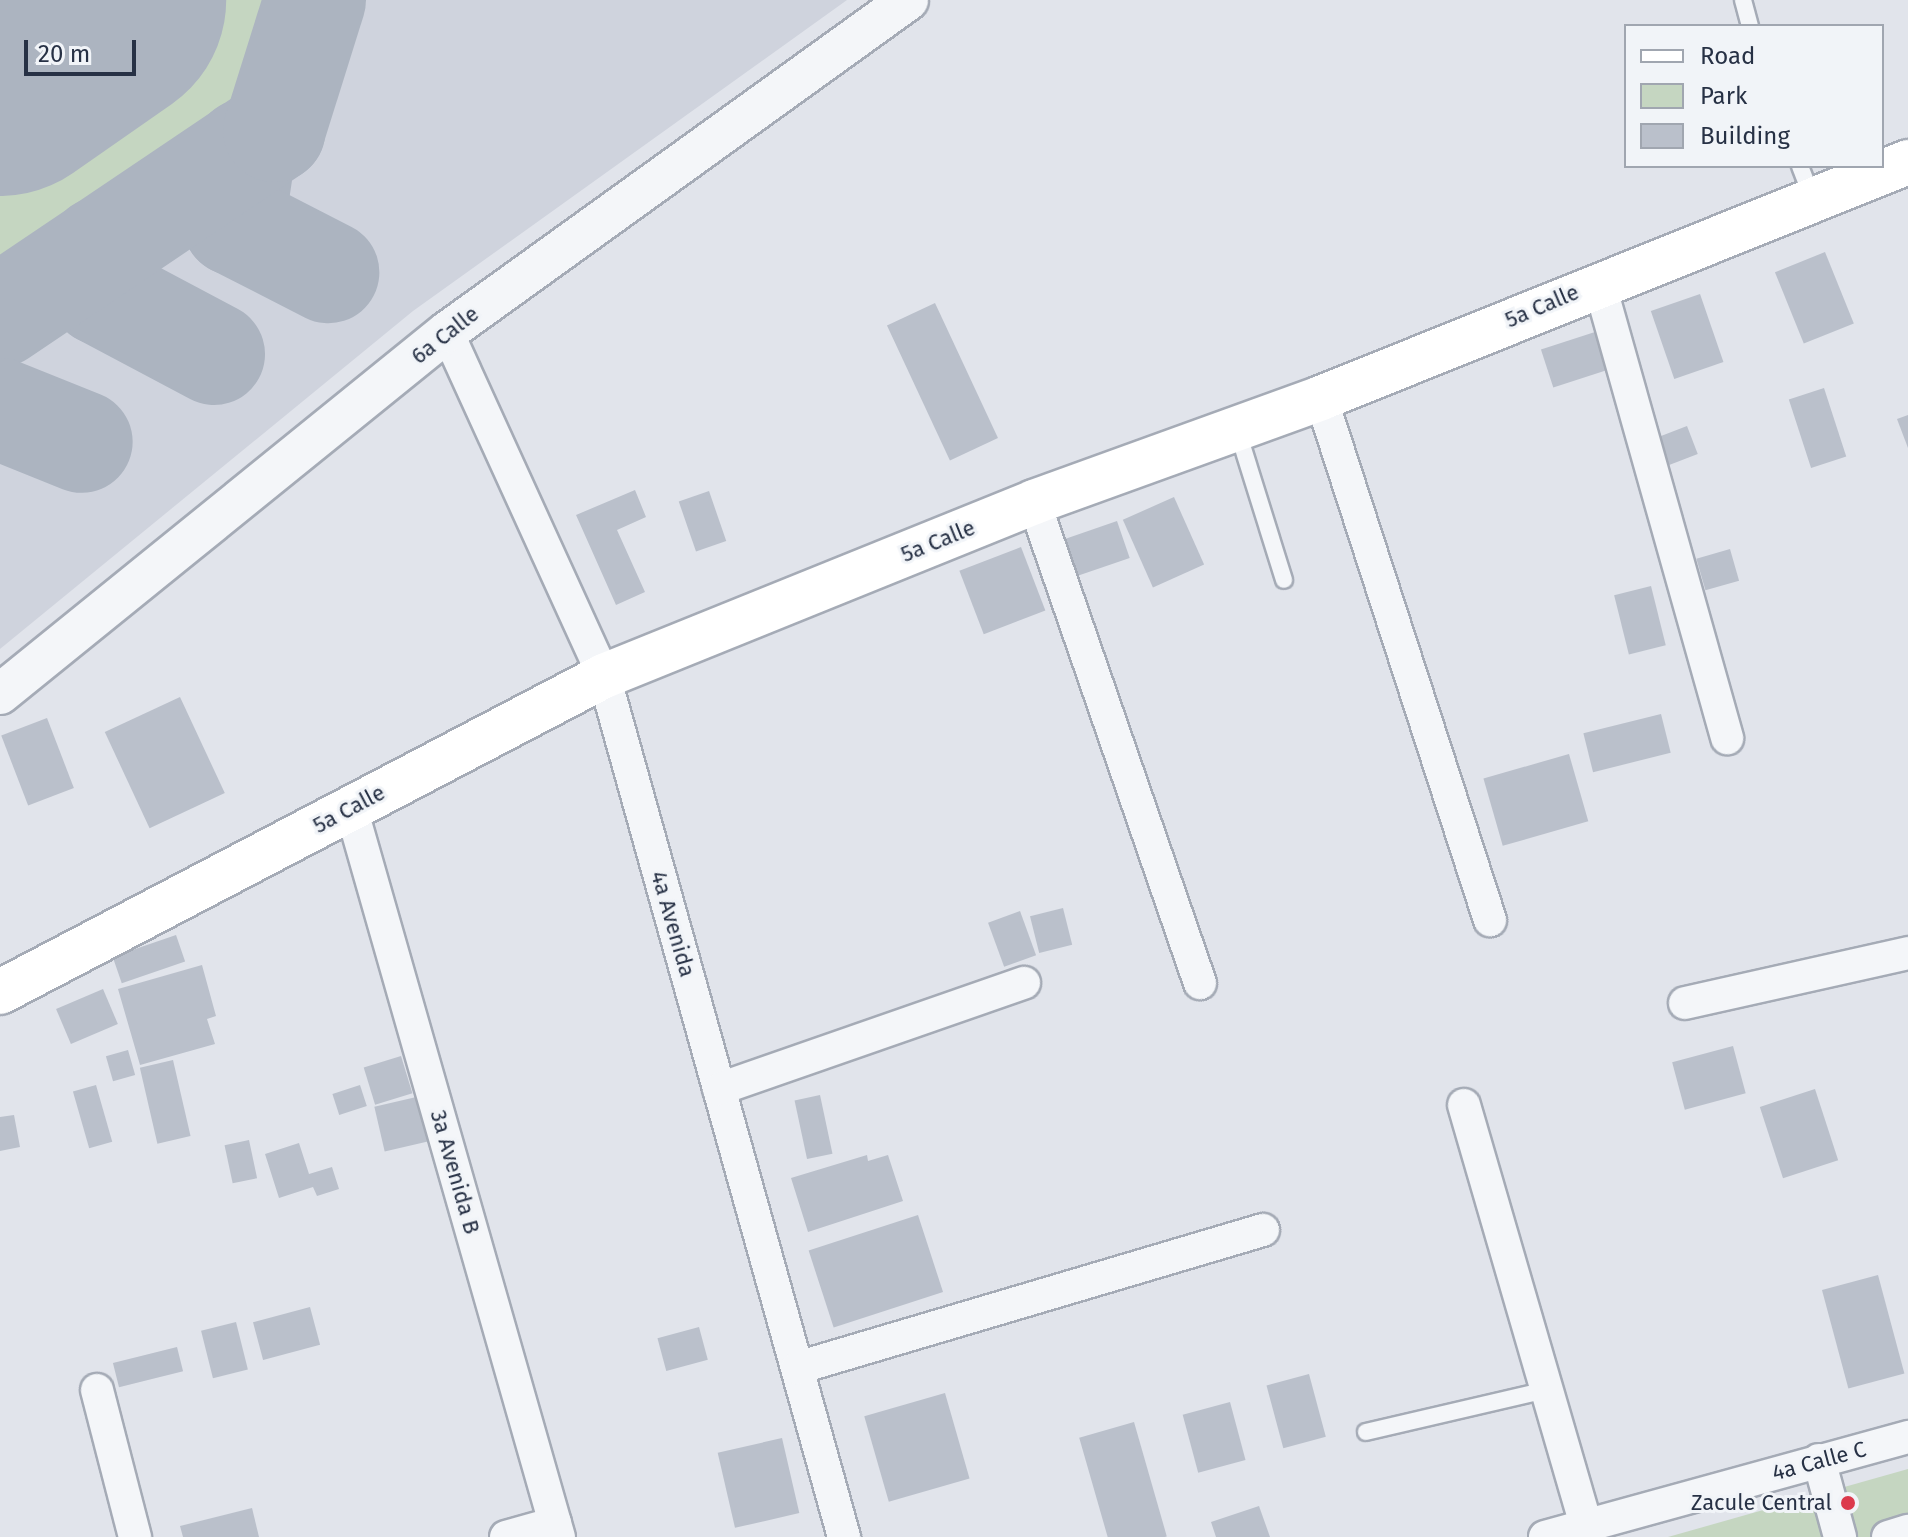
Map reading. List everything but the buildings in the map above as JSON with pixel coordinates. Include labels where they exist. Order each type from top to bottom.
[{"type":"main road","name":"5a Calle","points":[[1884,167],[1908,162]]},
{"type":"main road","name":"5a Calle","points":[[0,992],[604,676],[1034,502],[1321,398],[1599,282],[1806,183],[1879,168]]},
{"type":"street","name":"6a Calle","points":[[0,694],[447,332],[908,0]]},
{"type":"street","points":[[1599,282],[1727,738]]},
{"type":"street","name":"4a Avenida","points":[[447,332],[604,676],[844,1537]]},
{"type":"street","points":[[1321,398],[1490,920]]},
{"type":"street","points":[[1034,502],[1200,983]]},
{"type":"street","name":"3a Avenida B","points":[[351,808],[557,1530]]},
{"type":"street","points":[[1685,1003],[1908,953]]},
{"type":"street","points":[[719,1089],[1024,983]]},
{"type":"street","points":[[1464,1105],[1586,1526]]},
{"type":"street","points":[[797,1368],[1263,1230]]},
{"type":"street","points":[[97,1390],[135,1537]]},
{"type":"street","name":"4a Calle C","points":[[1545,1537],[1908,1437]]},
{"type":"street","points":[[1819,1460],[1840,1537]]},
{"type":"street","points":[[506,1537],[557,1530]]},
{"type":"street","points":[[1888,1537],[1908,1531]]},
{"type":"lane","points":[[1743,0],[1749,24]]},
{"type":"lane","points":[[1237,429],[1284,580]]},
{"type":"lane","points":[[1366,1432],[1547,1390]]},
{"type":"shaded area","points":[[0,0],[847,0],[413,311],[0,649]]},
{"type":"green space","points":[[185,0],[285,0],[272,60],[252,94],[0,261],[0,123]]},
{"type":"green space","name":"Zacule Central","points":[[1908,1469],[1908,1537],[1668,1537]]},
{"type":"taxiway","points":[[0,316],[274,131],[315,0]]},
{"type":"taxiway","points":[[245,150],[234,224],[328,272]]},
{"type":"taxiway","points":[[100,248],[101,294],[214,354]]},
{"type":"taxiway","points":[[0,409],[82,442]]},
{"type":"runway","points":[[0,69],[99,0]]},
{"type":"place","name":"Zacule Central","points":[[1848,1503]]}]
